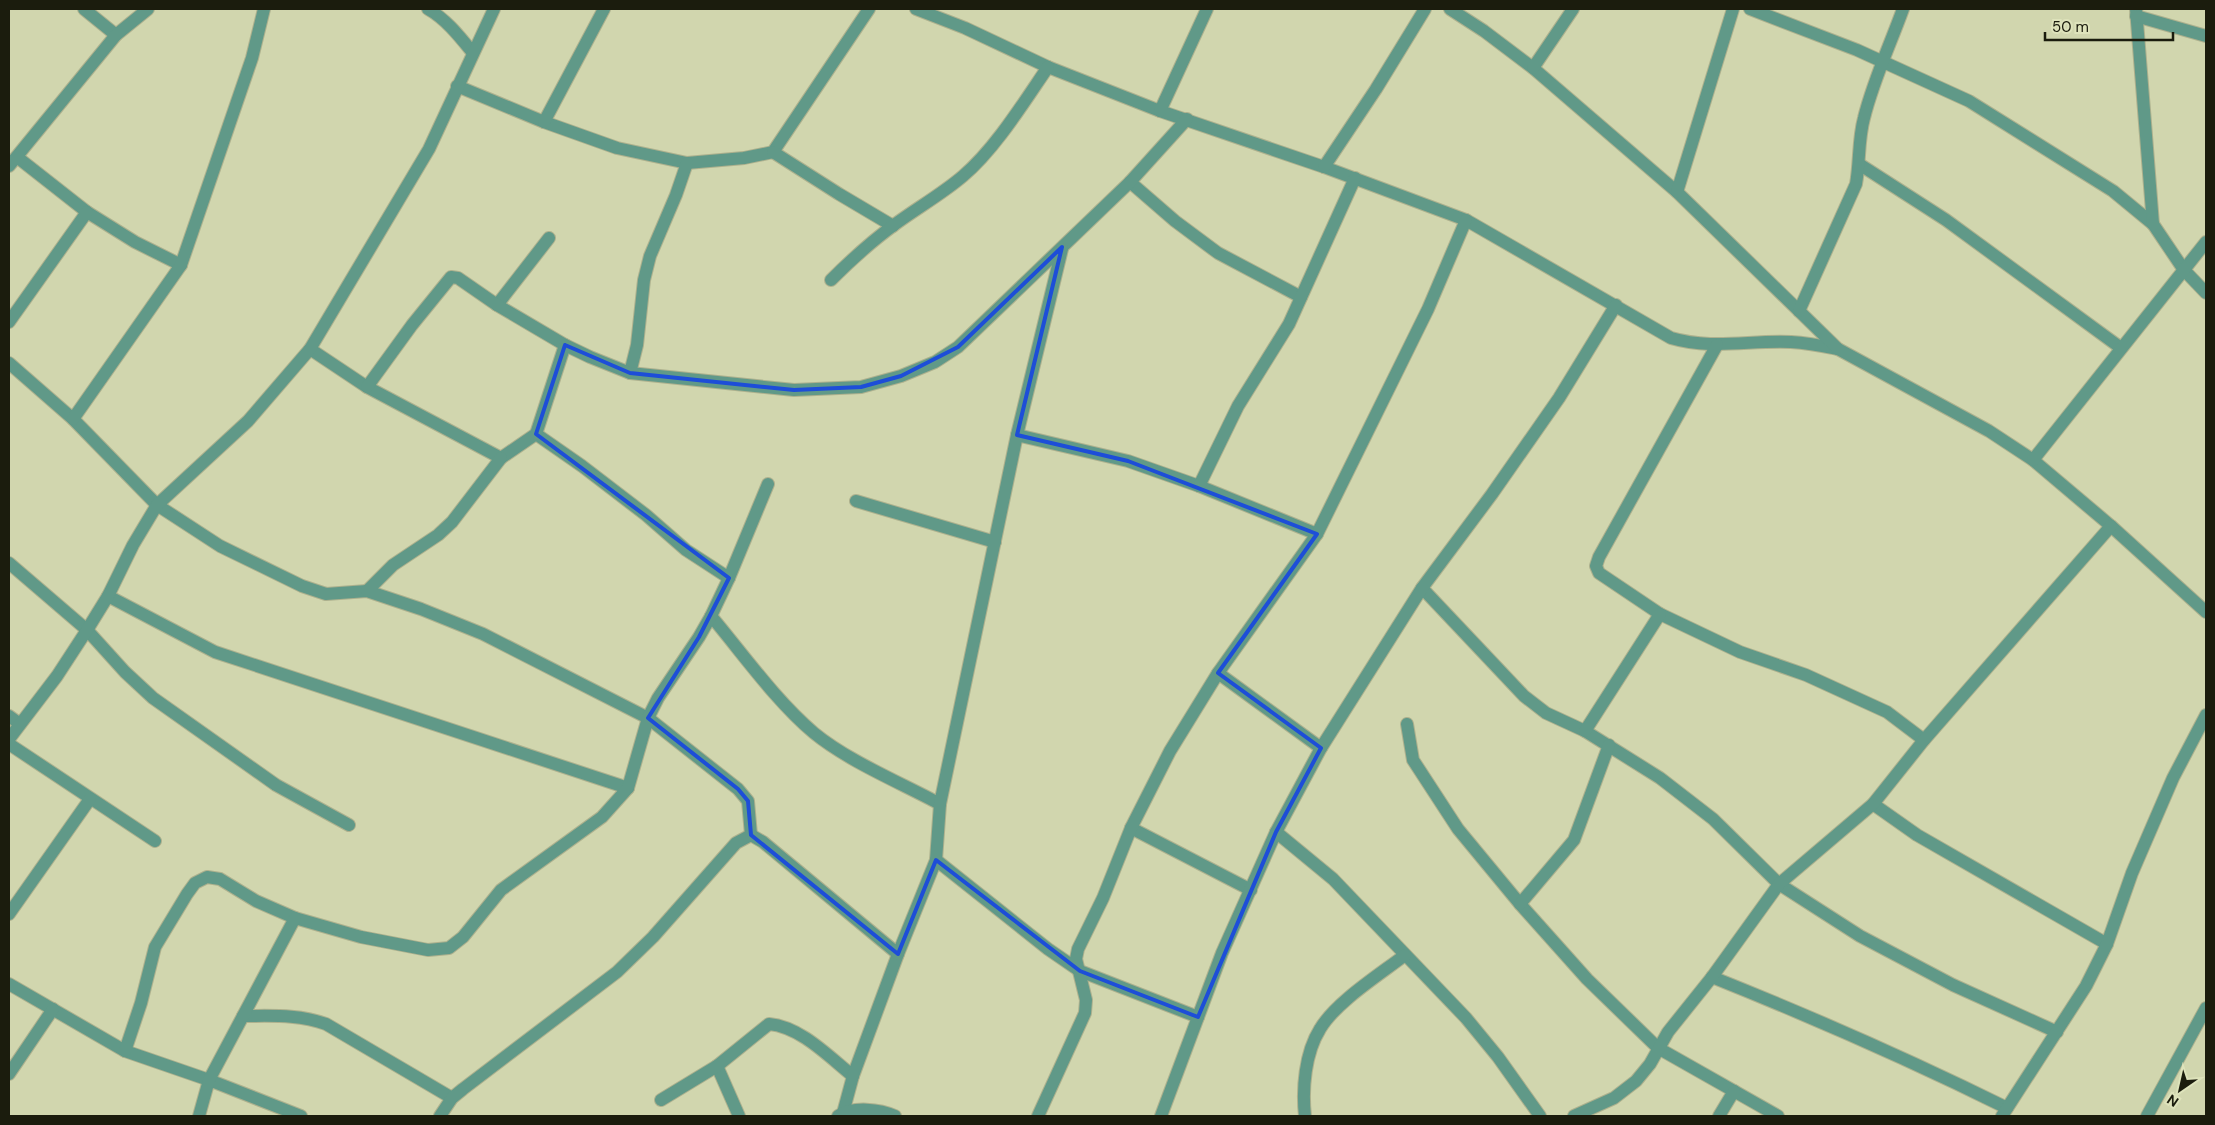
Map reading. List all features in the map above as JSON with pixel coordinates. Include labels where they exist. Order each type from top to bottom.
[{"type":"street","points":[[84,9],[116,35]]},
{"type":"street","points":[[148,9],[116,35],[13,162],[86,212],[135,242],[181,265]]},
{"type":"street","points":[[73,419],[181,265],[252,58],[264,9]]},
{"type":"street","points":[[428,9],[436,13],[473,53]]},
{"type":"street","points":[[9,739],[57,676],[88,630],[157,504],[248,421],[310,349],[429,149],[494,9]]},
{"type":"street","points":[[544,122],[604,9]]},
{"type":"street","points":[[773,152],[869,9]]},
{"type":"street","points":[[916,9],[965,28],[1048,67],[1160,111],[1355,178],[1466,220],[1671,338],[1692,344],[1792,342],[1838,349]]},
{"type":"street","points":[[1160,111],[1206,9]]},
{"type":"street","points":[[1324,167],[1376,89],[1425,9]]},
{"type":"street","points":[[1450,9],[1484,31],[1533,68],[1677,192],[1838,349],[1989,431],[2033,460],[2111,526],[2206,612]]},
{"type":"street","points":[[1533,68],[1573,9]]},
{"type":"street","points":[[1677,192],[1733,9]]},
{"type":"street","points":[[1750,9],[1825,36],[1884,62],[1969,101],[2009,125],[2113,191],[2153,224],[2184,270],[2206,293]]},
{"type":"street","points":[[1799,311],[1856,184],[1859,164],[1859,139],[1864,117],[1903,9]]},
{"type":"street","points":[[2153,224],[2136,12],[2206,36]]},
{"type":"street","points":[[830,280],[852,259],[893,226],[964,176],[981,158],[1018,110],[1048,67]]},
{"type":"street","points":[[457,86],[544,122],[617,148],[687,163],[744,158],[773,152],[893,226]]},
{"type":"street","points":[[367,387],[412,325],[451,277],[458,278],[497,305],[565,345],[590,358],[630,373],[794,390],[862,387],[901,376],[935,362],[958,347],[1130,182],[1187,119]]},
{"type":"street","points":[[630,373],[637,345],[644,280],[650,256],[676,195],[687,163]]},
{"type":"street","points":[[1859,164],[1946,220],[2121,348]]},
{"type":"street","points":[[1198,486],[1238,406],[1276,348],[1355,178]]},
{"type":"street","points":[[1130,182],[1175,221],[1218,253],[1301,297]]},
{"type":"street","points":[[9,322],[86,212]]},
{"type":"street","points":[[1038,1116],[1085,1013],[1086,1000],[1076,959],[1078,948],[1103,898],[1131,828],[1170,751],[1218,673],[1317,534],[1428,309],[1466,220]]},
{"type":"street","points":[[497,305],[549,238]]},
{"type":"street","points":[[2033,460],[2206,242]]},
{"type":"street","points":[[894,1116],[883,1111],[841,1115],[853,1076],[898,954],[936,860],[940,804],[1017,435],[1062,248]]},
{"type":"street","points":[[1161,1116],[1222,953],[1276,832],[1321,748],[1422,588],[1492,494],[1559,398],[1616,305]]},
{"type":"street","points":[[367,591],[393,565],[438,535],[452,522],[500,458],[536,434],[565,345]]},
{"type":"street","points":[[1717,345],[1596,566],[1599,573],[1660,614],[1740,652],[1806,675],[1887,712],[1924,740]]},
{"type":"street","points":[[310,349],[367,387],[500,458]]},
{"type":"street","points":[[9,363],[73,419],[157,504],[220,546],[302,586],[326,594],[367,591],[421,609],[483,634],[648,718],[738,789],[748,801],[751,835]]},
{"type":"street","points":[[536,434],[582,466],[646,515],[686,550],[729,578]]},
{"type":"street","points":[[1017,435],[1128,461],[1198,486],[1317,534]]},
{"type":"street","points":[[125,1051],[141,1003],[155,947],[195,883],[207,877],[220,878],[256,900],[294,918],[370,939],[428,950],[448,948],[463,937],[501,890],[602,817],[628,788],[648,718],[658,698],[711,616],[768,484]]},
{"type":"street","points":[[856,501],[995,542]]},
{"type":"street","points":[[1574,1116],[1614,1098],[1636,1081],[1650,1064],[1668,1032],[1712,977],[1779,884],[1873,804],[1924,740],[2111,526]]},
{"type":"street","points":[[9,563],[88,630],[125,672],[153,698],[276,785],[349,825]]},
{"type":"street","points":[[1422,588],[1524,696],[1546,713],[1585,731],[1660,778],[1713,818],[1779,884],[1860,936],[1953,986],[2057,1032]]},
{"type":"street","points":[[108,596],[215,652],[628,788]]},
{"type":"street","points":[[1585,731],[1660,614]]},
{"type":"street","points":[[711,616],[787,708],[815,734],[847,754],[940,804]]},
{"type":"street","points":[[1218,673],[1321,748]]},
{"type":"street","points":[[1712,977],[1798,1012],[1953,1081],[2004,1112],[2086,986],[2107,944],[2132,873],[2173,778],[2206,714]]},
{"type":"street","points":[[9,716],[20,724]]},
{"type":"street","points":[[1408,724],[1413,760],[1422,777],[1458,829],[1520,904],[1587,979],[1658,1048],[1778,1116]]},
{"type":"street","points":[[9,744],[155,841]]},
{"type":"street","points":[[1520,904],[1574,840],[1609,746]]},
{"type":"street","points":[[9,914],[90,799]]},
{"type":"street","points":[[1873,804],[1917,835],[2107,944]]},
{"type":"street","points":[[1131,828],[1251,890]]},
{"type":"street","points":[[1276,832],[1333,879],[1466,1018],[1498,1057],[1540,1116]]},
{"type":"street","points":[[751,835],[763,842],[898,954]]},
{"type":"street","points":[[440,1116],[452,1098],[617,972],[653,938],[736,843],[751,835]]},
{"type":"street","points":[[936,860],[1080,971],[1198,1017]]},
{"type":"street","points":[[199,1116],[209,1080],[294,918]]},
{"type":"street","points":[[1305,1116],[1305,1083],[1308,1061],[1320,1030],[1334,1012],[1405,955]]},
{"type":"street","points":[[9,984],[125,1051],[209,1080],[301,1116]]},
{"type":"street","points":[[2147,1116],[2206,1008]]},
{"type":"street","points":[[9,1074],[53,1009]]},
{"type":"street","points":[[243,1016],[298,1016],[326,1024],[452,1098]]},
{"type":"street","points":[[661,1100],[717,1066],[769,1024],[783,1025],[799,1034],[853,1076]]},
{"type":"street","points":[[717,1066],[740,1116]]},
{"type":"street","points":[[1719,1116],[1734,1091]]},
{"type":"highlighted area","points":[[1062,247],[1017,435],[1128,461],[1317,534],[1218,673],[1321,748],[1276,832],[1198,1017],[1080,971],[936,860],[898,954],[751,835],[748,801],[738,789],[648,718],[699,637],[729,578],[536,434],[565,345],[630,373],[794,390],[861,387],[901,376],[958,347]]}]
